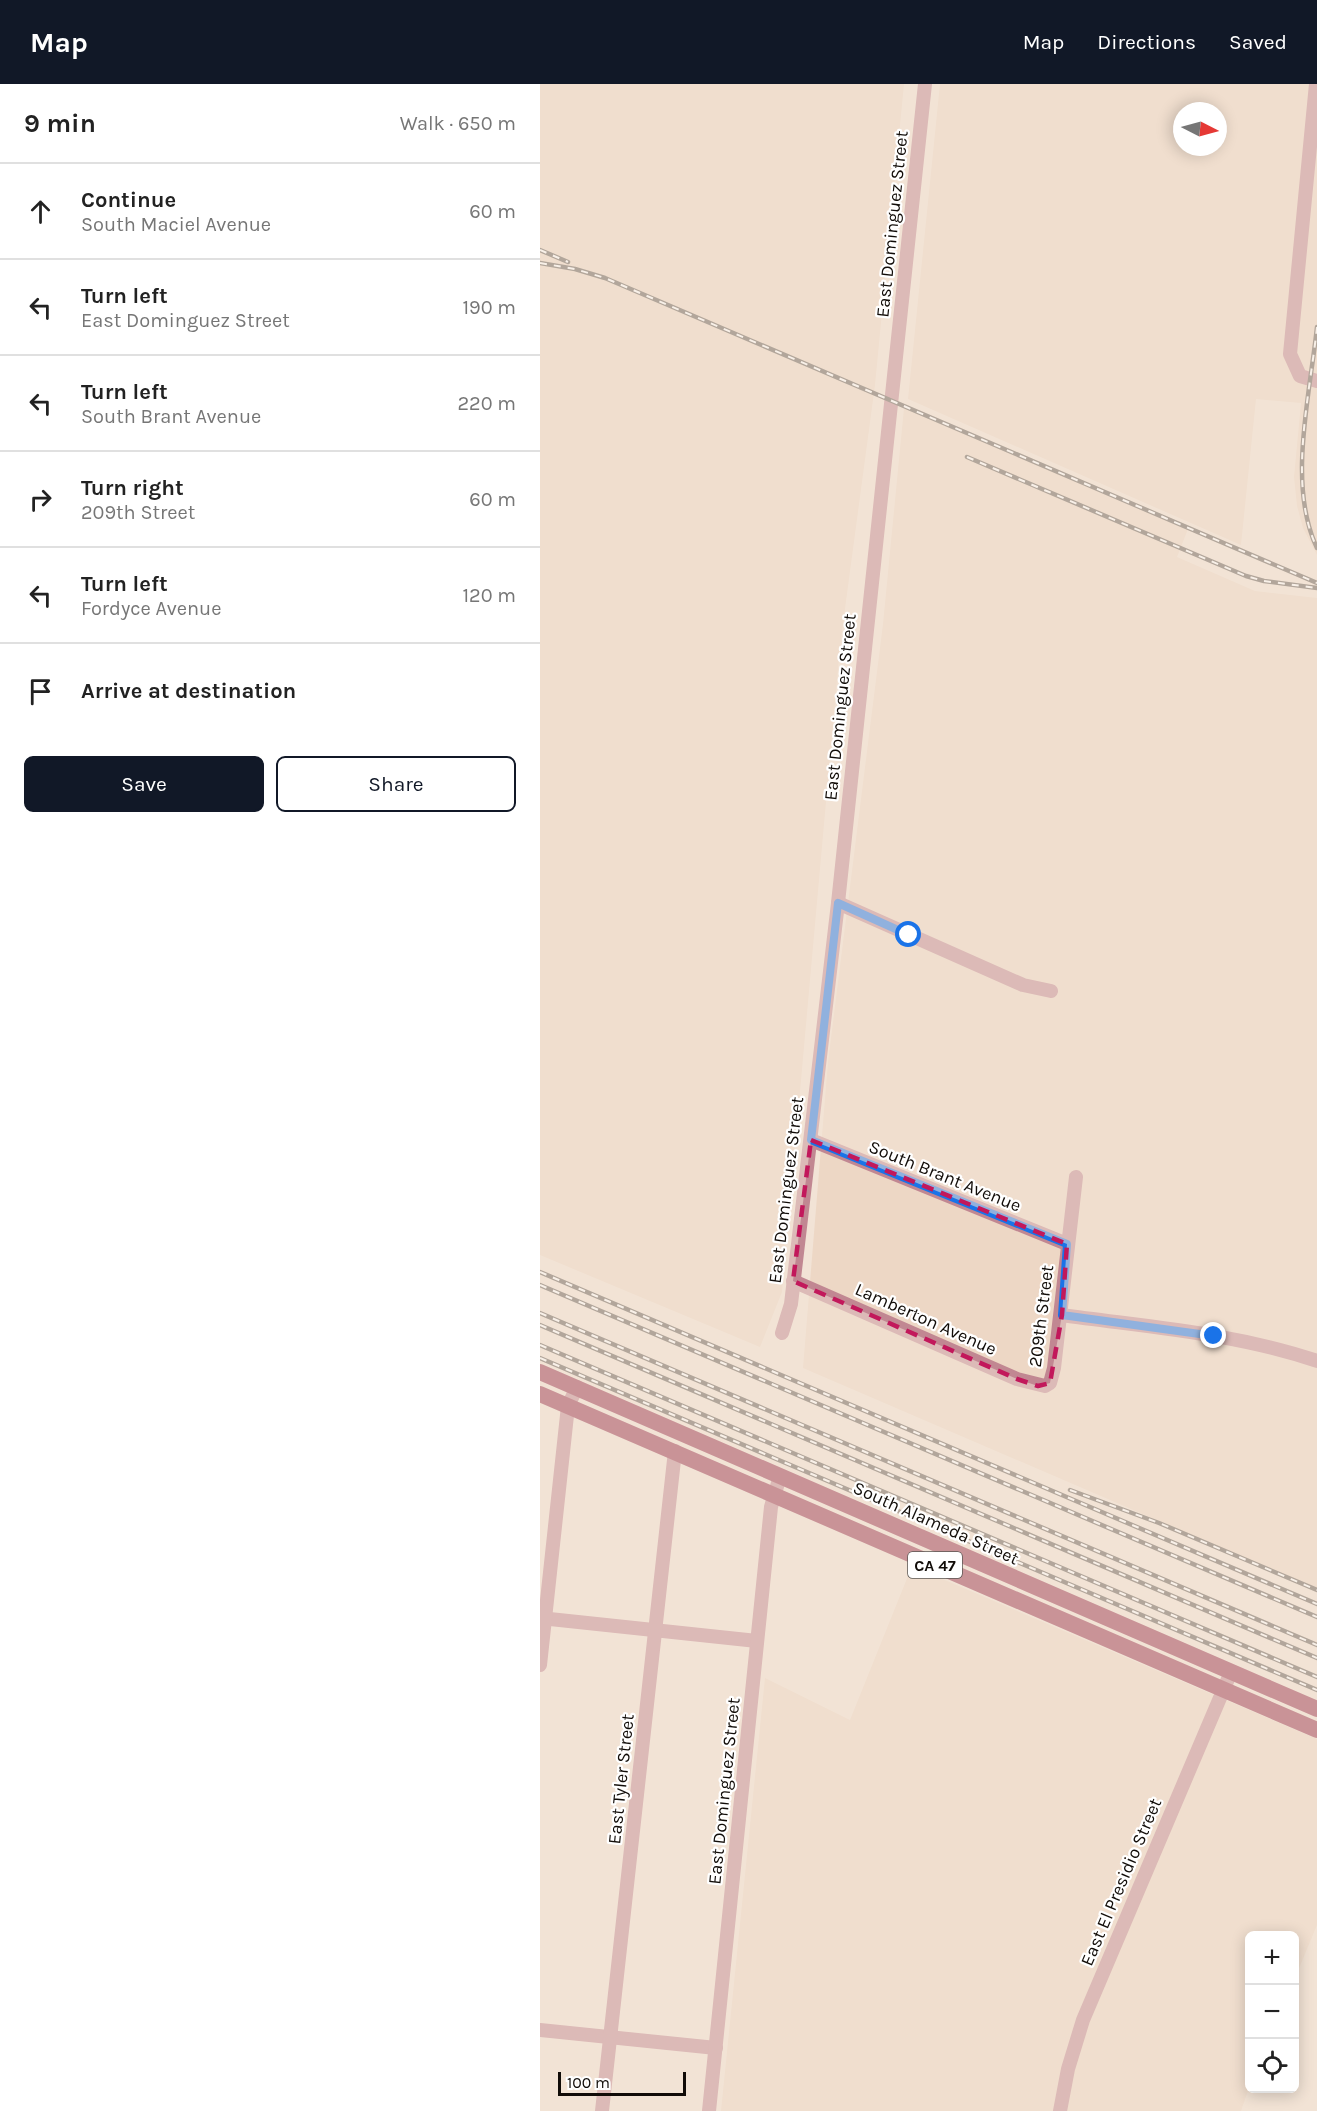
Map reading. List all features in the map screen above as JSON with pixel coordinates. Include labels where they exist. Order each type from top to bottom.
[{"type":"main road","name":"South Alameda Street","points":[[540,1372],[1317,1710]]},
{"type":"main road","name":"CA 47","points":[[540,1394],[1317,1730]]},
{"type":"main road","points":[[1097,1636],[1104,1619]]},
{"type":"street","name":"East Dominguez Street","points":[[782,1333],[788,1316],[811,1140],[925,84]]},
{"type":"street","points":[[1316,84],[1290,354],[1299,376],[1317,381]]},
{"type":"street","points":[[838,903],[1023,985],[1051,991]]},
{"type":"street","name":"South Brant Avenue","points":[[811,1140],[1067,1244]]},
{"type":"street","name":"209th Street","points":[[1045,1386],[1052,1377],[1062,1315],[1067,1244],[1076,1177]]},
{"type":"street","name":"Lamberton Avenue","points":[[793,1281],[1017,1379],[1045,1386]]},
{"type":"street","points":[[1062,1315],[1214,1336],[1274,1348],[1317,1361]]},
{"type":"street","points":[[540,1665],[542,1618],[568,1406],[577,1387]]},
{"type":"street","name":"East Tyler Street","points":[[603,2111],[675,1451]]},
{"type":"street","name":"East Dominguez Street","points":[[709,2111],[773,1493],[780,1476]]},
{"type":"street","points":[[542,1618],[757,1641]]},
{"type":"street","name":"East El Presidio Street","points":[[1060,2111],[1068,2069],[1083,2020],[1231,1672]]},
{"type":"street","points":[[540,2030],[716,2048]]},
{"type":"highlighted area","points":[[811,1140],[1067,1244],[1062,1315],[1050,1383],[1038,1386],[1017,1379],[793,1281]]},
{"type":"shaded area","points":[[540,84],[904,84],[875,385],[840,646],[782,1292],[760,1347],[540,1255]]},
{"type":"shaded area","points":[[940,84],[1317,84],[1317,555],[1303,528],[1297,506],[1294,477],[1301,403],[1256,399],[1241,545],[908,399]]},
{"type":"shaded area","points":[[904,408],[1188,529],[1177,557],[1255,591],[1317,598],[1317,1589],[803,1368],[828,1062],[883,624]]},
{"type":"shaded area","points":[[912,1566],[1317,1739],[1317,1925],[1299,1968],[1299,1931],[1245,1931],[1245,2093],[1247,2093],[1241,2111],[721,2111],[765,1678],[850,1720]]},
{"type":"railway","points":[[540,250],[568,262]]},
{"type":"railway","points":[[540,263],[575,269],[605,278],[1317,583]]},
{"type":"railway","points":[[1317,327],[1306,410],[1302,468],[1303,496],[1308,523],[1317,548]]},
{"type":"railway","points":[[967,457],[1246,576],[1264,581],[1317,588]]},
{"type":"railway","points":[[540,1272],[1317,1604]]},
{"type":"railway","points":[[540,1285],[1317,1617]]},
{"type":"railway","points":[[540,1313],[1317,1645]]},
{"type":"railway","points":[[540,1325],[1317,1658]]},
{"type":"railway","points":[[540,1345],[1317,1677]]},
{"type":"railway","points":[[540,1358],[1317,1690]]},
{"type":"railway","points":[[1070,1490],[1159,1523],[1317,1590]]},
{"type":"route","points":[[909,935],[838,903],[811,1140],[1067,1244],[1062,1315],[1214,1336]]}]
